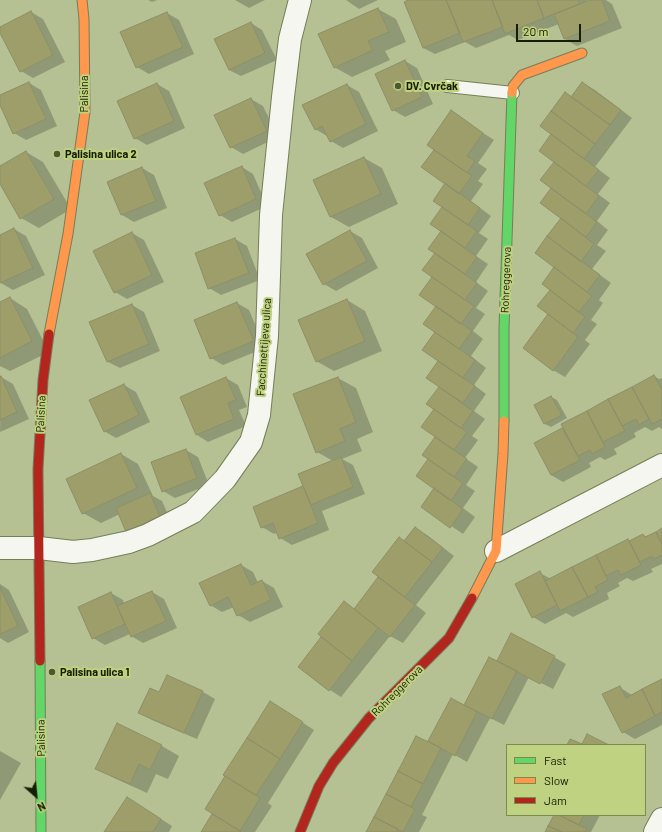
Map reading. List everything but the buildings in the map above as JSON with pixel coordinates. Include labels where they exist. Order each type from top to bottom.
[{"type":"street","name":"Palisina","points":[[41,832],[38,469],[43,380],[52,315],[68,234],[85,112],[84,19],[82,0]]},
{"type":"street","name":"Facchinettijeva ulica","points":[[0,548],[39,548],[73,552],[92,550],[129,542],[148,535],[193,512],[225,479],[251,442],[259,415],[267,336],[271,216],[283,97],[290,39],[300,0]]},
{"type":"street","name":"Rohreggerova","points":[[300,832],[319,786],[333,763],[369,718],[449,638],[473,597],[496,551],[503,447],[504,320],[513,86],[522,75],[582,52]]},
{"type":"street","points":[[496,551],[662,465]]},
{"type":"street","points":[[655,832],[662,819]]},
{"type":"lane","points":[[447,86],[513,93]]},
{"type":"traffic: fast","points":[[504,421],[504,328],[512,93]]},
{"type":"traffic: fast","points":[[40,661],[41,832]]},
{"type":"traffic: slow","points":[[49,334],[68,234],[85,112],[84,19],[82,0]]},
{"type":"traffic: slow","points":[[512,93],[513,86],[522,75],[582,53]]},
{"type":"traffic: slow","points":[[472,598],[496,551],[504,421]]},
{"type":"traffic: jam","points":[[40,661],[38,469],[43,380],[49,334]]},
{"type":"traffic: jam","points":[[300,832],[319,786],[333,763],[369,718],[449,638],[472,598]]},
{"type":"place","name":"DV. Cvrčak","points":[[398,86]]},
{"type":"place","name":"Palisina ulica 2","points":[[57,154]]},
{"type":"place","name":"Palisina ulica 1","points":[[52,672]]}]
